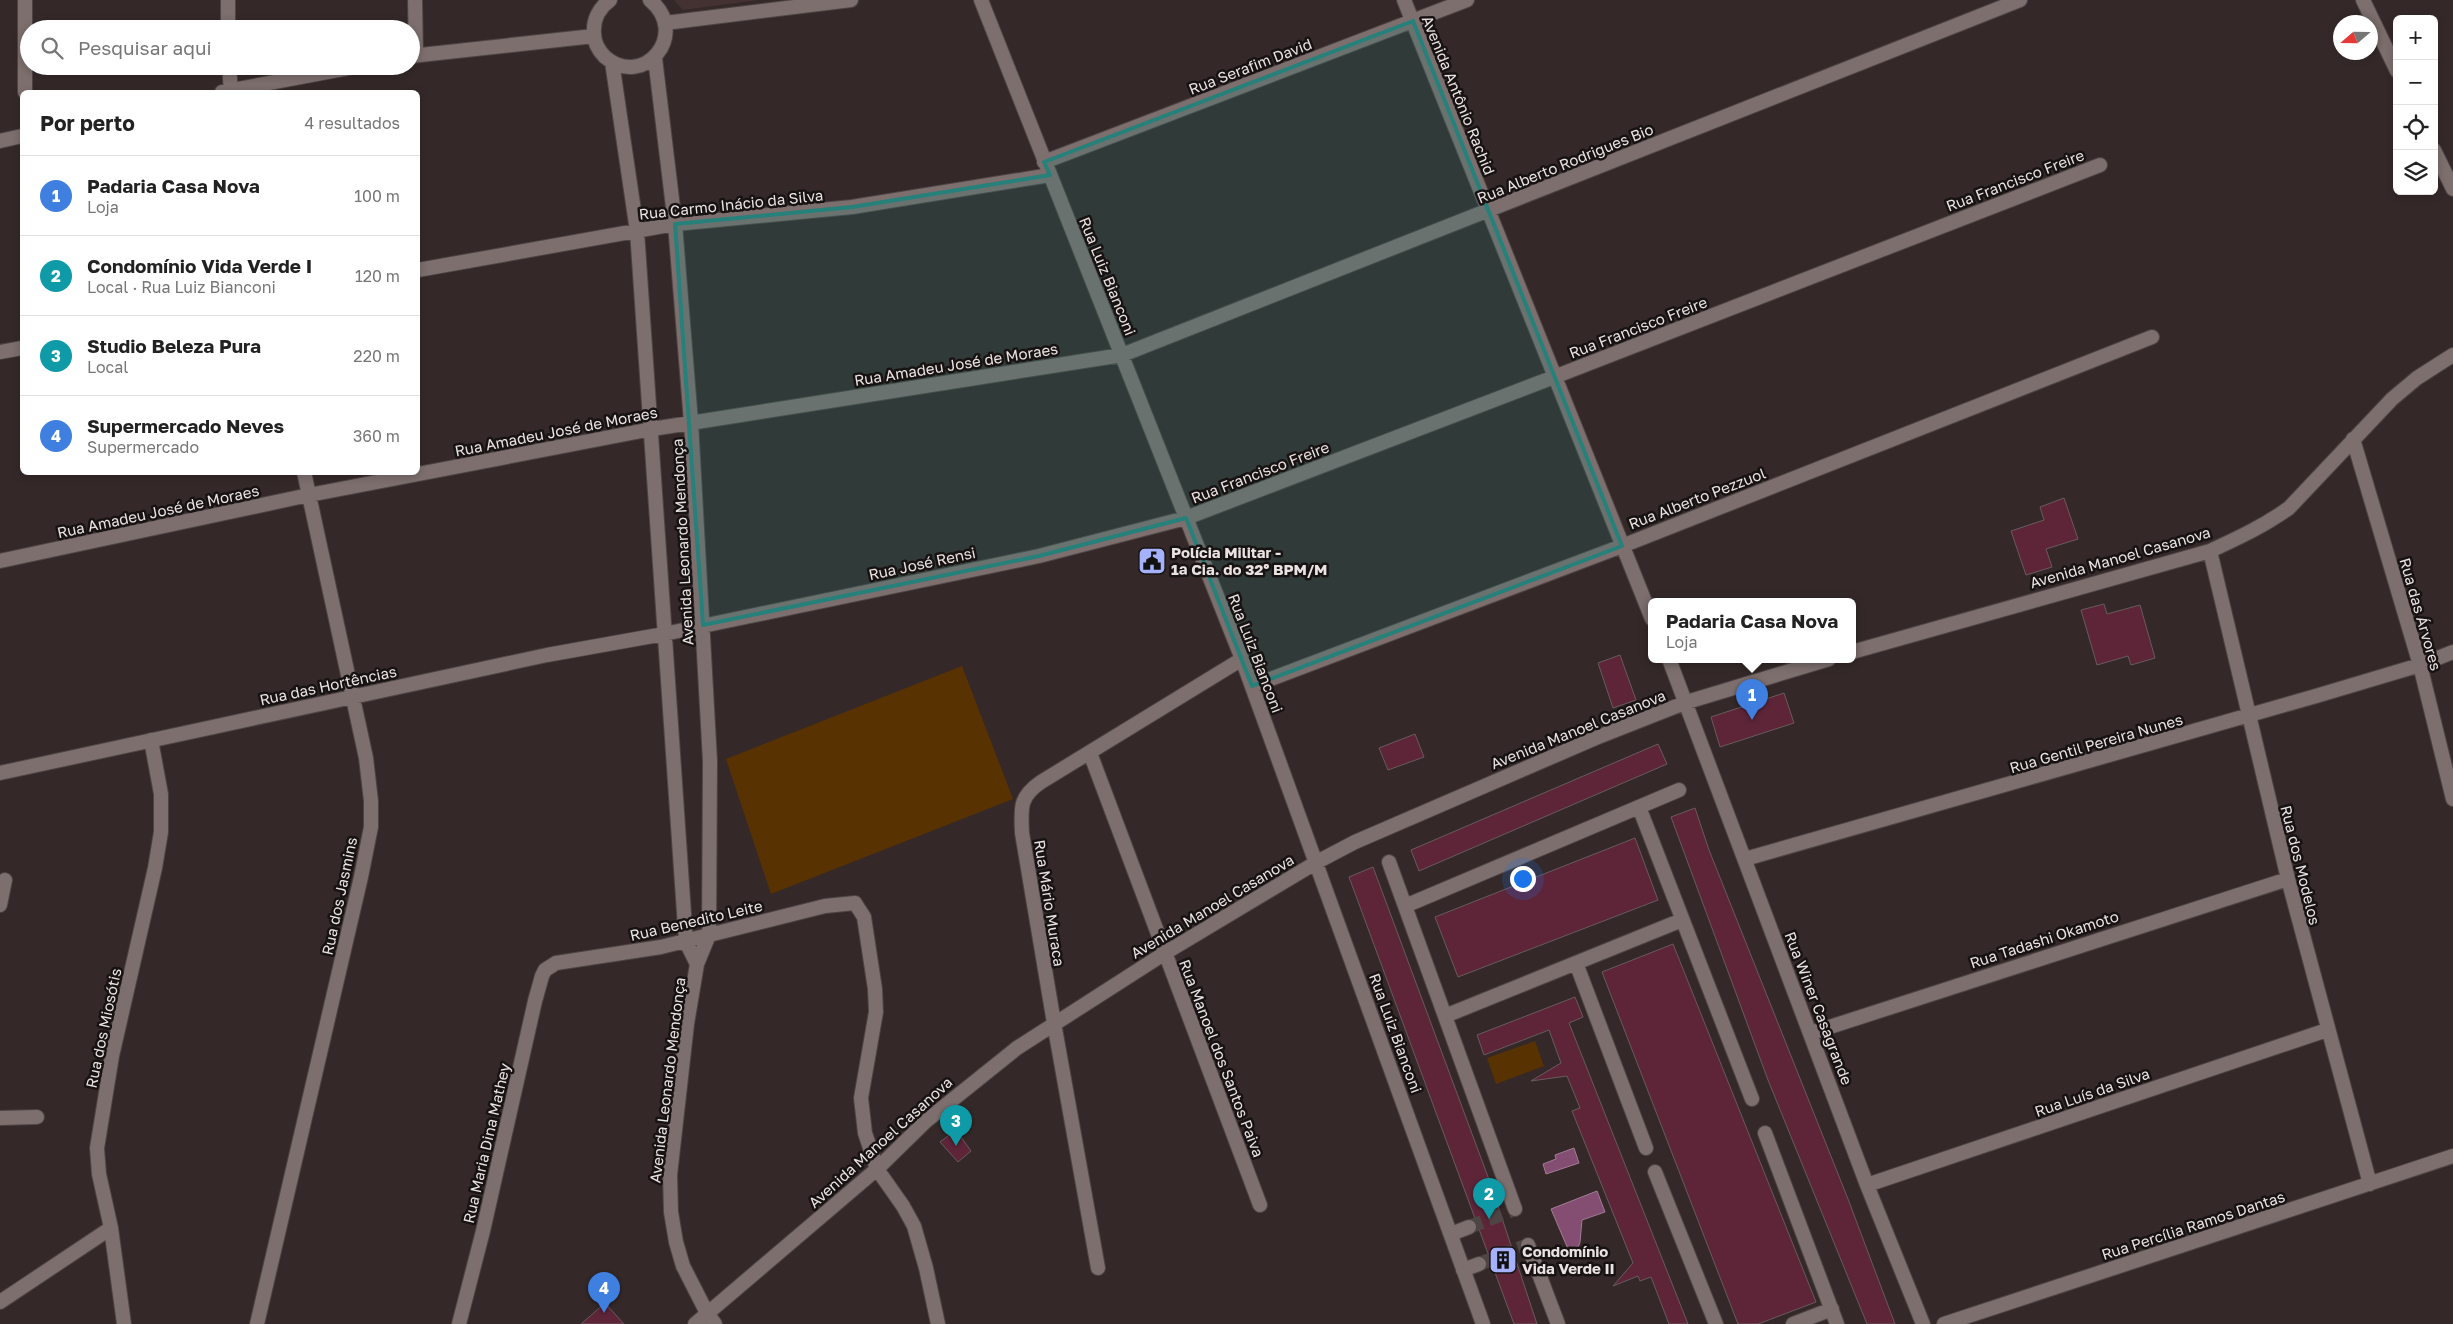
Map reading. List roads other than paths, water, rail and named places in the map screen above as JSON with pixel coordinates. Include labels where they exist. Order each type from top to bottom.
[{"type":"street","points":[[25,0],[25,20]]},
{"type":"street","points":[[228,0],[228,20]]},
{"type":"street","points":[[414,0],[414,20]]},
{"type":"street","points":[[607,1],[598,13],[594,24],[594,36],[597,46],[612,62],[634,67],[655,58],[666,38],[666,23],[657,6],[650,0]]},
{"type":"street","points":[[666,23],[851,0]]},
{"type":"street","name":"Rua Luiz Bianconi","points":[[981,0],[1242,659],[1317,862],[1482,1324]]},
{"type":"street","name":"Avenida Antônio Rachid","points":[[1404,0],[1648,609]]},
{"type":"street","name":"Rua Serafim David","points":[[1044,162],[1467,0]]},
{"type":"street","name":"Rua Alberto Rodrigues Bio","points":[[1122,355],[2020,0]]},
{"type":"street","points":[[2363,0],[2393,63]]},
{"type":"street","points":[[420,55],[594,36]]},
{"type":"street","name":"Avenida Leonardo Mendonça","points":[[655,58],[675,224],[691,422],[710,761],[709,935],[697,964],[687,1024],[670,1176],[671,1212],[676,1242],[683,1266],[711,1319]]},
{"type":"street","name":"Avenida Leonardo Mendonça","points":[[612,62],[637,230],[686,942],[697,964]]},
{"type":"street","points":[[25,75],[25,90]]},
{"type":"street","points":[[228,90],[229,75]]},
{"type":"street","points":[[238,90],[314,75]]},
{"type":"street","points":[[0,141],[20,136]]},
{"type":"street","points":[[2438,158],[2453,189]]},
{"type":"street","name":"Rua Francisco Freire","points":[[1186,518],[2100,165]]},
{"type":"street","name":"Rua Carmo Inácio da Silva","points":[[420,270],[675,224],[852,207],[1050,175]]},
{"type":"street","name":"Rua Alberto Pezzuol","points":[[1252,686],[1622,546],[2152,337]]},
{"type":"street","points":[[0,352],[20,348]]},
{"type":"street","name":"Avenida Manoel Casanova","points":[[1856,651],[2210,551],[2268,523],[2288,508],[2398,394],[2417,378],[2453,354]]},
{"type":"street","name":"Rua Amadeu José de Moraes","points":[[420,474],[691,422],[1122,355]]},
{"type":"street","name":"Rua das Árvores","points":[[2353,439],[2420,665],[2453,799]]},
{"type":"street","name":"Rua dos Jasmins","points":[[257,1324],[361,877],[370,827],[371,801],[366,758],[305,475]]},
{"type":"street","name":"Rua Amadeu José de Moraes","points":[[0,561],[309,495],[413,475]]},
{"type":"street","name":"Rua José Rensi","points":[[664,634],[1039,556],[1186,518]]},
{"type":"street","name":"Rua dos Modelos","points":[[2210,551],[2288,878],[2327,1030],[2370,1184]]},
{"type":"street","name":"Rua das Hortências","points":[[0,773],[547,655],[664,634]]},
{"type":"street","name":"Rua Gentil Pereira Nunes","points":[[1745,860],[2249,716],[2420,665],[2453,652]]},
{"type":"street","name":"Rua Mário Muraca","points":[[1098,1268],[1022,833],[1021,809],[1026,794],[1033,787],[1090,754],[1242,659]]},
{"type":"street","points":[[1671,663],[1687,702]]},
{"type":"street","name":"Avenida Manoel Casanova","points":[[695,1324],[711,1319],[877,1169],[926,1120],[979,1077],[1054,1023],[1165,953],[1317,862],[1355,842],[1598,737],[1687,702],[1816,663]]},
{"type":"street","name":"Rua Winer Casagrande","points":[[1687,702],[1867,1185],[1923,1324]]},
{"type":"street","name":"Rua dos Miosótis","points":[[124,1324],[111,1228],[99,1174],[97,1148],[112,1056],[155,868],[161,832],[161,794],[151,740]]},
{"type":"street","name":"Rua Manoel dos Santos Paiva","points":[[1090,754],[1260,1205]]},
{"type":"street","points":[[1405,906],[1679,790]]},
{"type":"street","points":[[1638,808],[1752,1099]]},
{"type":"street","points":[[1389,862],[1515,1209]]},
{"type":"street","name":"Rua Tadashi Okamoto","points":[[1811,1033],[2288,878]]},
{"type":"street","points":[[0,905],[5,880]]},
{"type":"street","name":"Rua Benedito Leite","points":[[545,970],[556,963],[578,958],[643,951],[686,942],[825,906],[855,903],[864,918],[876,989],[876,1012],[861,1098],[865,1133],[877,1169]]},
{"type":"street","points":[[1445,1016],[1682,920]]},
{"type":"street","points":[[1576,963],[1646,1148]]},
{"type":"street","name":"Rua Maria Dina Mathey","points":[[459,1324],[483,1231],[535,1002],[545,970]]},
{"type":"street","name":"Rua Luís da Silva","points":[[1867,1185],[2327,1030]]},
{"type":"street","points":[[0,1118],[37,1117]]},
{"type":"street","points":[[1765,1133],[1837,1324]]},
{"type":"street","name":"Rua Percília Ramos Dantas","points":[[1944,1324],[2453,1156]]},
{"type":"street","points":[[877,1169],[903,1206],[914,1226],[938,1324]]},
{"type":"street","points":[[1655,1172],[1716,1324]]},
{"type":"street","points":[[1450,1234],[1469,1227]]},
{"type":"street","points":[[0,1302],[111,1228]]},
{"type":"street","points":[[1528,1245],[1558,1324]]},
{"type":"street","points":[[1463,1270],[1479,1264]]},
{"type":"street","points":[[1793,1324],[1832,1309]]},
{"type":"tunnel","points":[[1469,1227],[1515,1209]]},
{"type":"tunnel","points":[[1479,1264],[1528,1245]]},
{"type":"place","name":"Polícia Militar - 1ª Cia. do 32º BPM/M","points":[[1152,561]]},
{"type":"place","name":"Padaria Casa Nova","points":[[1752,720]]},
{"type":"place","name":"Studio Beleza Pura","points":[[956,1146]]},
{"type":"place","name":"Condomínio Vida Verde I","points":[[1489,1219]]},
{"type":"place","name":"Condomínio Vida Verde II","points":[[1503,1260]]},
{"type":"place","name":"Supermercado Neves","points":[[604,1313]]}]
